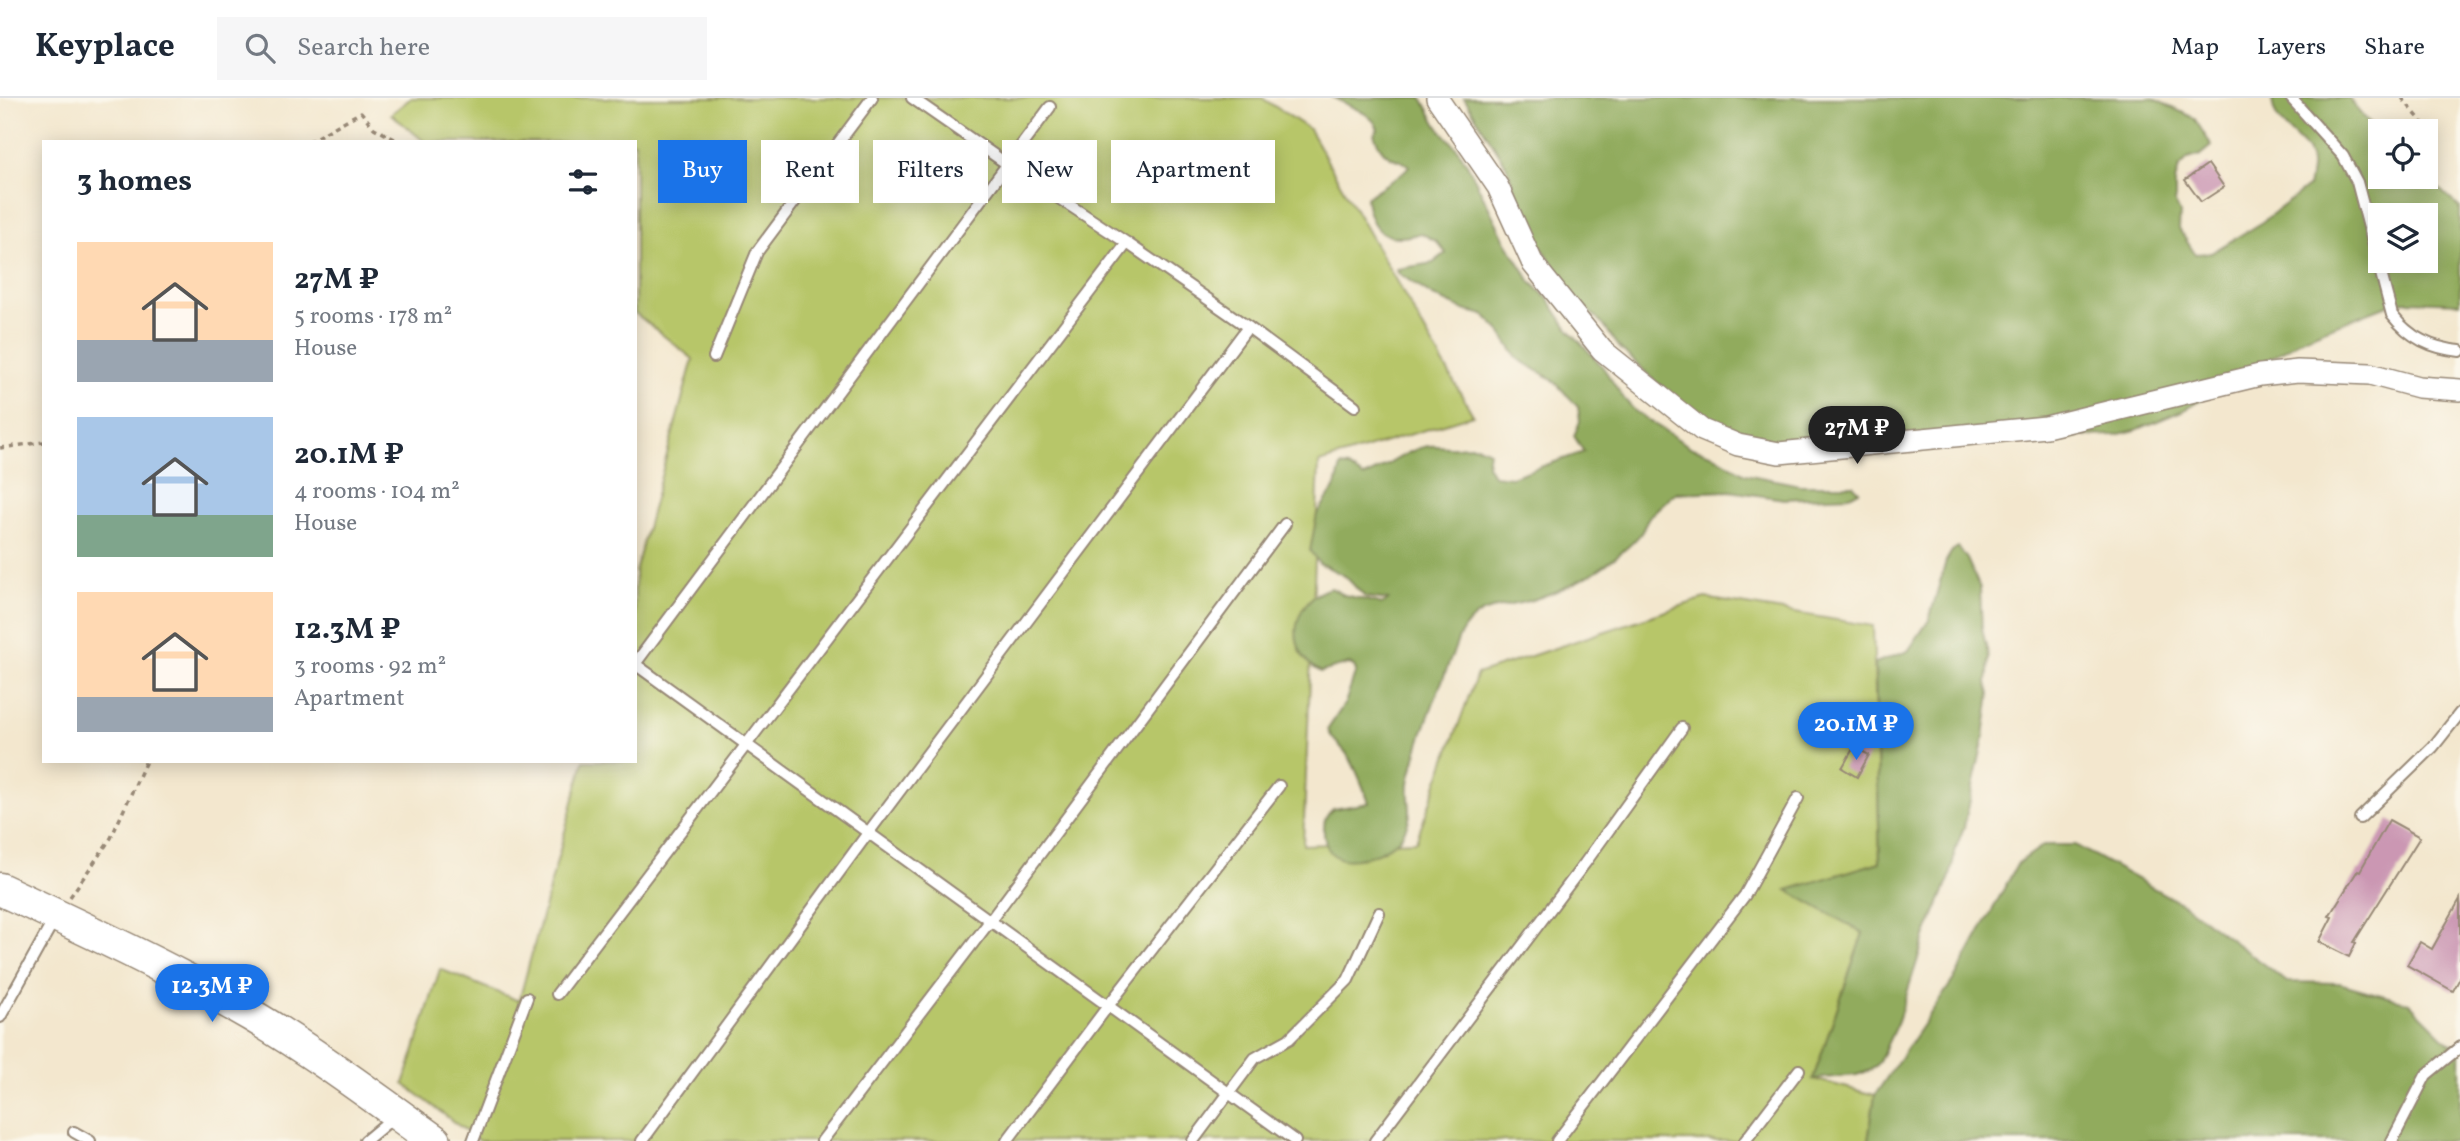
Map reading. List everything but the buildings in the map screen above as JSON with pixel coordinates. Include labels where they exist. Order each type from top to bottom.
[{"type":"street","points":[[1437,98],[1498,187],[1533,264],[1602,349],[1702,430],[1738,445],[1779,453],[2046,427],[2260,375],[2298,371],[2370,374],[2418,387],[2460,390]]},
{"type":"street","points":[[0,889],[163,966],[253,1016],[435,1141]]},
{"type":"lane","points":[[714,357],[757,252],[872,98]]},
{"type":"lane","points":[[912,98],[1002,161]]},
{"type":"lane","points":[[2291,98],[2343,156],[2357,182],[2392,315],[2404,330],[2421,342],[2460,351]]},
{"type":"lane","points":[[1025,140],[1050,107]]},
{"type":"lane","points":[[637,661],[1002,171]]},
{"type":"lane","points":[[1066,203],[1248,327],[1355,406]]},
{"type":"lane","points":[[557,994],[748,746],[1127,243]]},
{"type":"lane","points":[[642,1141],[868,833],[1248,327]]},
{"type":"lane","points":[[822,1141],[990,921],[1285,524]]},
{"type":"lane","points":[[637,665],[1295,1141]]},
{"type":"lane","points":[[2360,818],[2433,747],[2460,713]]},
{"type":"lane","points":[[1375,1141],[1682,728]]},
{"type":"lane","points":[[1007,1141],[1279,786]]},
{"type":"lane","points":[[1557,1141],[1745,895],[1798,798]]},
{"type":"lane","points":[[1193,1141],[1255,1058],[1289,1039],[1348,980],[1378,913]]},
{"type":"lane","points":[[0,1017],[57,916]]},
{"type":"lane","points":[[473,1141],[527,998]]},
{"type":"lane","points":[[2392,1141],[2426,1075],[2460,1047]]},
{"type":"lane","points":[[1745,1141],[1799,1070]]},
{"type":"lane","points":[[365,1141],[398,1114]]},
{"type":"lane","points":[[74,1132],[90,1141]]},
{"type":"path","points":[[2402,98],[2420,119]]},
{"type":"path","points":[[312,140],[361,112],[374,128],[396,140]]},
{"type":"path","points":[[0,447],[42,442]]},
{"type":"path","points":[[57,916],[111,838],[145,763]]},
{"type":"green space","points":[[411,98],[1262,98],[1309,129],[1473,415],[1319,463],[1303,845],[1416,841],[1477,674],[1705,598],[1873,626],[1880,862],[1789,890],[1863,933],[1813,1079],[1875,1095],[1868,1141],[479,1141],[404,1084],[440,969],[519,1001],[583,763],[637,763],[637,565],[693,359],[637,315],[637,140],[423,140],[391,114]]},
{"type":"green space","points":[[1334,98],[1422,98],[1438,127],[1466,162],[1506,242],[1531,282],[1548,299],[1568,329],[1602,366],[1637,413],[1692,448],[1711,454],[1745,474],[1800,485],[1853,485],[1859,491],[1850,496],[1784,499],[1730,491],[1675,493],[1649,517],[1641,533],[1631,544],[1592,574],[1546,595],[1491,609],[1474,618],[1459,637],[1419,743],[1409,781],[1410,815],[1402,835],[1380,852],[1350,860],[1335,856],[1329,850],[1324,824],[1333,809],[1369,803],[1352,762],[1328,729],[1345,703],[1356,671],[1354,666],[1349,664],[1321,672],[1309,663],[1297,640],[1300,614],[1307,603],[1331,588],[1344,595],[1383,604],[1388,600],[1365,597],[1345,576],[1319,563],[1310,551],[1317,514],[1336,486],[1341,466],[1348,467],[1363,477],[1421,448],[1473,446],[1489,451],[1487,465],[1493,475],[1511,477],[1584,452],[1574,436],[1580,421],[1578,407],[1553,380],[1518,359],[1499,330],[1484,315],[1464,310],[1433,296],[1398,273],[1397,269],[1433,263],[1446,253],[1436,241],[1421,233],[1390,236],[1376,227],[1366,198],[1409,166],[1383,151],[1374,134],[1378,129],[1371,119]]},
{"type":"green space","points":[[1464,98],[2152,98],[2194,118],[2212,146],[2201,155],[2188,159],[2179,168],[2175,182],[2175,203],[2180,213],[2179,229],[2195,254],[2211,253],[2262,222],[2308,187],[2311,167],[2309,155],[2305,147],[2278,119],[2272,98],[2348,98],[2368,121],[2368,189],[2438,188],[2460,208],[2460,303],[2407,301],[2390,304],[2306,337],[2184,410],[2136,430],[2115,435],[2081,436],[2055,442],[2037,434],[1812,449],[1727,431],[1684,408],[1620,348],[1601,322],[1576,299],[1529,228],[1506,165]]},
{"type":"green space","points":[[1958,547],[1967,559],[1980,588],[1982,629],[1989,658],[1987,684],[1990,693],[1984,737],[1964,827],[1950,877],[1925,937],[1898,1021],[1879,1062],[1871,1070],[1857,1075],[1813,1079],[1863,933],[1787,890],[1880,862],[1875,663],[1908,651],[1929,620],[1946,561]]},
{"type":"green space","points":[[2044,845],[2075,845],[2186,906],[2287,982],[2339,983],[2409,1003],[2450,1044],[2460,1048],[2460,1141],[1868,1141],[1875,1095],[1958,973],[2018,863]]}]
